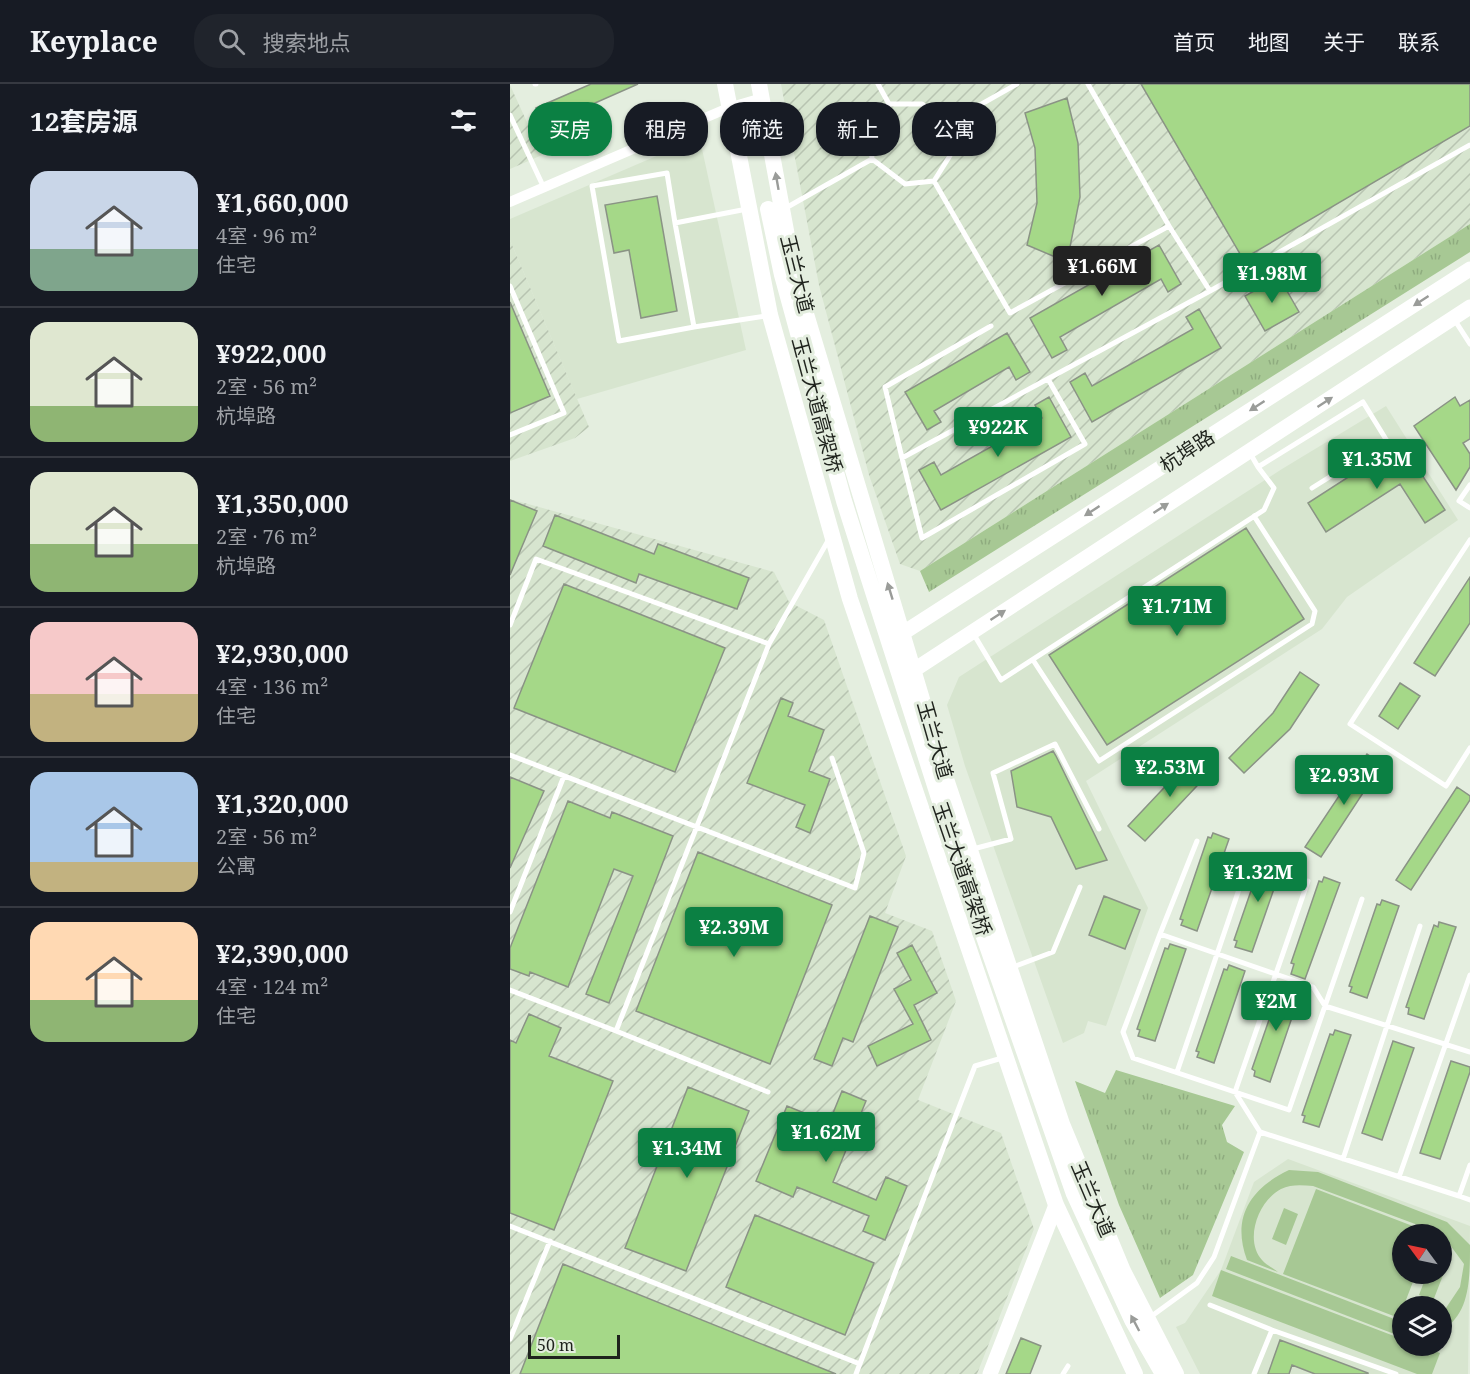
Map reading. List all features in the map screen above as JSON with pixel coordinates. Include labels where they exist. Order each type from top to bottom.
[{"type":"main road","name":"玉兰大道","points":[[725,84],[727,102]]},
{"type":"main road","name":"玉兰大道","points":[[760,91],[770,315],[850,599],[1056,1205],[1135,1374]]},
{"type":"main road","name":"玉兰大道","points":[[745,156],[765,210],[794,274],[969,850],[1062,1124],[1123,1271],[1176,1374]]},
{"type":"main road","name":"玉兰大道高架桥","points":[[765,210],[790,349],[907,738],[1065,1197],[1118,1327],[1142,1374]]},
{"type":"main road","name":"玉兰大道高架桥","points":[[765,210],[844,501],[976,914],[1074,1194],[1132,1320],[1163,1374]]},
{"type":"main road","name":"杭埠路","points":[[903,633],[1470,269]]},
{"type":"main road","name":"杭埠路","points":[[914,670],[1470,307]]},
{"type":"main road","points":[[990,1374],[1056,1205]]},
{"type":"street","points":[[739,102],[760,91]]},
{"type":"street","points":[[510,202],[720,111]]},
{"type":"lane","points":[[878,84],[888,102]]},
{"type":"lane","points":[[985,102],[1017,84]]},
{"type":"lane","points":[[1089,84],[1169,226],[1210,291]]},
{"type":"lane","points":[[510,115],[544,188]]},
{"type":"lane","points":[[902,458],[1210,291],[1470,145]]},
{"type":"lane","points":[[872,156],[872,159],[905,184],[934,181]]},
{"type":"lane","points":[[934,181],[950,156]]},
{"type":"lane","points":[[675,223],[765,210],[872,159]]},
{"type":"lane","points":[[694,327],[667,172],[592,186],[619,340],[770,315]]},
{"type":"lane","points":[[934,181],[1010,313],[1169,226]]},
{"type":"lane","points":[[510,286],[564,413],[510,435]]},
{"type":"lane","points":[[1454,318],[1470,344]]},
{"type":"lane","points":[[991,326],[885,387],[922,538],[1086,444],[1048,379]]},
{"type":"lane","points":[[1258,466],[1363,402],[1387,441],[1312,488]]},
{"type":"lane","points":[[972,632],[1001,680],[1264,510],[1274,488],[1249,451]]},
{"type":"lane","points":[[1470,485],[1459,501],[1470,508]]},
{"type":"lane","points":[[1033,660],[1099,761],[1312,624],[1315,611],[1254,516]]},
{"type":"lane","points":[[616,1031],[769,644],[832,535]]},
{"type":"lane","points":[[1470,540],[1350,724],[1446,786],[1470,748]]},
{"type":"lane","points":[[510,625],[536,559],[769,644]]},
{"type":"lane","points":[[969,850],[1011,838],[993,773],[1055,744],[1099,829]]},
{"type":"lane","points":[[510,755],[855,888],[864,853],[832,758]]},
{"type":"lane","points":[[510,912],[564,776]]},
{"type":"lane","points":[[1197,841],[1124,1032],[1133,1058],[1288,1110],[1362,899]]},
{"type":"lane","points":[[1177,1072],[1250,857]]},
{"type":"lane","points":[[1235,1092],[1308,881]]},
{"type":"lane","points":[[1008,968],[1053,952],[1080,887]]},
{"type":"lane","points":[[1343,1159],[1420,926]]},
{"type":"lane","points":[[1160,934],[1313,987],[1325,1006],[1470,1052]]},
{"type":"lane","points":[[1399,1177],[1470,975]]},
{"type":"lane","points":[[510,990],[768,1092]]},
{"type":"lane","points":[[856,1374],[975,1066],[1006,1057]]},
{"type":"lane","points":[[1235,1092],[1260,1132],[1470,1200]]},
{"type":"lane","points":[[1148,1319],[1197,1282],[1214,1257],[1260,1132]]},
{"type":"lane","points":[[1459,1196],[1470,1165]]},
{"type":"lane","points":[[510,1226],[860,1364]]},
{"type":"lane","points":[[510,1339],[550,1241]]},
{"type":"lane","points":[[1210,1305],[1272,1330],[1396,1374]]},
{"type":"lane","points":[[1254,1374],[1272,1330]]},
{"type":"lane","points":[[1064,1374],[1068,1366]]},
{"type":"shaded area","points":[[781,84],[1470,84],[1470,224],[920,571],[900,564],[869,475],[819,285],[795,156],[804,156],[804,102],[784,102]]},
{"type":"shaded area","points":[[510,85],[528,124],[528,156],[540,156],[510,169]]},
{"type":"shaded area","points":[[656,156],[704,156],[746,350],[577,399],[510,240],[510,219]]},
{"type":"shaded area","points":[[510,240],[589,427],[575,438],[510,461]]},
{"type":"shaded area","points":[[1386,406],[1458,520],[1347,597],[1322,629],[1086,781],[1148,908],[1106,1026],[1088,1021],[1084,1033],[1063,1043],[965,766],[947,705],[959,677],[1282,469]]},
{"type":"shaded area","points":[[510,499],[774,572],[789,602],[824,620],[906,856],[885,913],[932,931],[956,1001],[918,1100],[1001,1133],[1034,1229],[977,1374],[510,1374]]},
{"type":"shaded area","points":[[1288,1159],[1470,1226],[1468,1374],[1200,1374],[1176,1327],[1185,1323],[1221,1270],[1254,1182]]},
{"type":"green space","points":[[1470,224],[1470,252],[929,592],[920,571]]},
{"type":"green space","points":[[1116,1070],[1235,1106],[1222,1125],[1227,1142],[1244,1152],[1193,1275],[1160,1298],[1119,1205],[1075,1081],[1105,1093]]},
{"type":"green space","points":[[1289,1170],[1318,1172],[1449,1224],[1415,1224],[1313,1186],[1285,1187],[1266,1202],[1260,1211],[1254,1232],[1257,1252],[1264,1262],[1278,1272],[1247,1260],[1241,1230],[1243,1217],[1255,1195],[1276,1177]]},
{"type":"green space","points":[[1316,1189],[1407,1224],[1392,1224],[1392,1284],[1412,1284],[1408,1296],[1392,1296],[1392,1315],[1283,1274]]},
{"type":"green space","points":[[1284,1208],[1298,1214],[1286,1245],[1272,1239]]},
{"type":"green space","points":[[1452,1227],[1470,1245],[1470,1270],[1463,1305],[1452,1322],[1452,1299],[1460,1287],[1464,1264],[1452,1248]]},
{"type":"green space","points":[[1231,1256],[1392,1318],[1392,1333],[1226,1269]]},
{"type":"green space","points":[[1221,1270],[1392,1335],[1392,1356],[1439,1356],[1432,1374],[1417,1374],[1212,1296]]},
{"type":"green space","points":[[1423,1284],[1440,1284],[1435,1296],[1419,1295]]},
{"type":"building","points":[[591,84],[638,84],[597,102],[550,102]]},
{"type":"building","points":[[1141,84],[1470,84],[1470,126],[1243,259]]},
{"type":"building","points":[[1067,98],[1078,143],[1080,197],[1067,262],[1027,245],[1037,203],[1035,148],[1025,113]]},
{"type":"building","points":[[657,196],[677,311],[641,318],[629,250],[614,253],[605,205]]},
{"type":"building","points":[[1159,245],[1181,284],[1168,292],[1161,279],[1060,337],[1067,350],[1052,358],[1030,318]]},
{"type":"building","points":[[1279,277],[1299,312],[1265,331],[1245,296]]},
{"type":"building","points":[[510,302],[550,396],[510,413]]},
{"type":"building","points":[[1199,309],[1221,348],[1092,422],[1070,382],[1085,373],[1092,386],[1193,329],[1186,317]]},
{"type":"building","points":[[1007,333],[1030,372],[1016,380],[1009,367],[934,411],[941,422],[927,430],[905,392]]},
{"type":"building","points":[[1049,397],[1071,437],[941,510],[919,470],[934,462],[941,475],[1042,418],[1035,405]]},
{"type":"building","points":[[1455,397],[1460,406],[1470,400],[1470,439],[1463,443],[1470,454],[1470,467],[1456,490],[1414,426]]},
{"type":"building","points":[[1401,443],[1445,510],[1425,523],[1400,484],[1326,532],[1308,503]]},
{"type":"building","points":[[510,500],[537,511],[510,575]]},
{"type":"building","points":[[555,515],[654,554],[658,544],[749,578],[737,609],[639,574],[636,583],[543,546]]},
{"type":"building","points":[[1246,528],[1304,619],[1107,745],[1049,655]]},
{"type":"building","points":[[1470,577],[1470,623],[1435,676],[1414,663]]},
{"type":"building","points":[[564,584],[725,648],[675,772],[514,708]]},
{"type":"building","points":[[1300,672],[1319,685],[1290,729],[1244,773],[1229,758],[1273,713]]},
{"type":"building","points":[[1400,683],[1420,696],[1398,729],[1379,716]]},
{"type":"building","points":[[781,698],[793,703],[788,716],[824,730],[809,771],[830,779],[810,833],[796,827],[805,805],[747,783]]},
{"type":"building","points":[[1053,751],[1107,860],[1076,869],[1051,817],[1017,807],[1011,771]]},
{"type":"building","points":[[1367,754],[1382,764],[1321,857],[1305,847]]},
{"type":"building","points":[[1194,756],[1211,771],[1145,841],[1128,826]]},
{"type":"building","points":[[510,777],[544,791],[510,868]]},
{"type":"building","points":[[1457,787],[1470,796],[1470,800],[1411,890],[1396,880]]},
{"type":"building","points":[[568,801],[610,818],[612,812],[673,836],[609,1003],[586,994],[633,876],[614,869],[568,987],[530,972],[529,976],[510,969],[510,948]]},
{"type":"building","points":[[1213,833],[1229,839],[1197,931],[1181,925],[1183,920],[1180,919],[1208,837],[1211,838]]},
{"type":"building","points":[[698,852],[832,905],[770,1064],[636,1011]]},
{"type":"building","points":[[1267,855],[1284,860],[1252,952],[1235,947],[1237,941],[1234,940],[1262,859],[1265,860]]},
{"type":"building","points":[[1324,877],[1340,883],[1305,979],[1291,974],[1294,964],[1291,963],[1319,881],[1322,882]]},
{"type":"building","points":[[1104,896],[1140,910],[1125,949],[1089,935]]},
{"type":"building","points":[[1382,900],[1399,906],[1367,998],[1350,992],[1352,987],[1349,986],[1377,904],[1380,905]]},
{"type":"building","points":[[870,916],[898,927],[853,1042],[843,1038],[832,1066],[814,1059]]},
{"type":"building","points":[[1439,922],[1456,927],[1424,1019],[1408,1014],[1409,1008],[1406,1007],[1434,925],[1438,927]]},
{"type":"building","points":[[1170,944],[1186,949],[1155,1041],[1138,1036],[1140,1030],[1137,1029],[1165,948],[1168,949]]},
{"type":"building","points":[[912,945],[937,993],[914,1005],[931,1040],[877,1066],[868,1046],[913,1024],[894,989],[911,980],[897,953]]},
{"type":"building","points":[[1229,965],[1245,971],[1214,1063],[1197,1057],[1199,1052],[1196,1051],[1224,969],[1227,970]]},
{"type":"building","points":[[1287,983],[1302,988],[1270,1082],[1254,1076],[1255,1071],[1252,1069],[1280,988],[1283,989]]},
{"type":"building","points":[[529,1014],[561,1028],[549,1056],[613,1081],[554,1230],[510,1213],[510,1040],[516,1043]]},
{"type":"building","points":[[1335,1030],[1351,1035],[1319,1127],[1303,1122],[1305,1116],[1302,1115],[1330,1034],[1333,1035]]},
{"type":"building","points":[[1393,1041],[1414,1048],[1382,1140],[1362,1133]]},
{"type":"building","points":[[1451,1061],[1470,1067],[1470,1072],[1440,1159],[1420,1153]]},
{"type":"building","points":[[688,1087],[749,1111],[686,1271],[625,1248]]},
{"type":"building","points":[[842,1091],[866,1101],[833,1182],[876,1200],[886,1177],[907,1186],[885,1240],[863,1231],[869,1216],[797,1187],[793,1197],[756,1181],[787,1106],[829,1123]]},
{"type":"building","points":[[755,1215],[874,1263],[845,1335],[726,1287]]},
{"type":"building","points":[[563,1264],[836,1374],[520,1374]]},
{"type":"building","points":[[1021,1338],[1041,1346],[1030,1374],[1006,1374]]},
{"type":"building","points":[[1280,1340],[1368,1374],[1315,1374],[1292,1365],[1289,1374],[1268,1374]]}]
